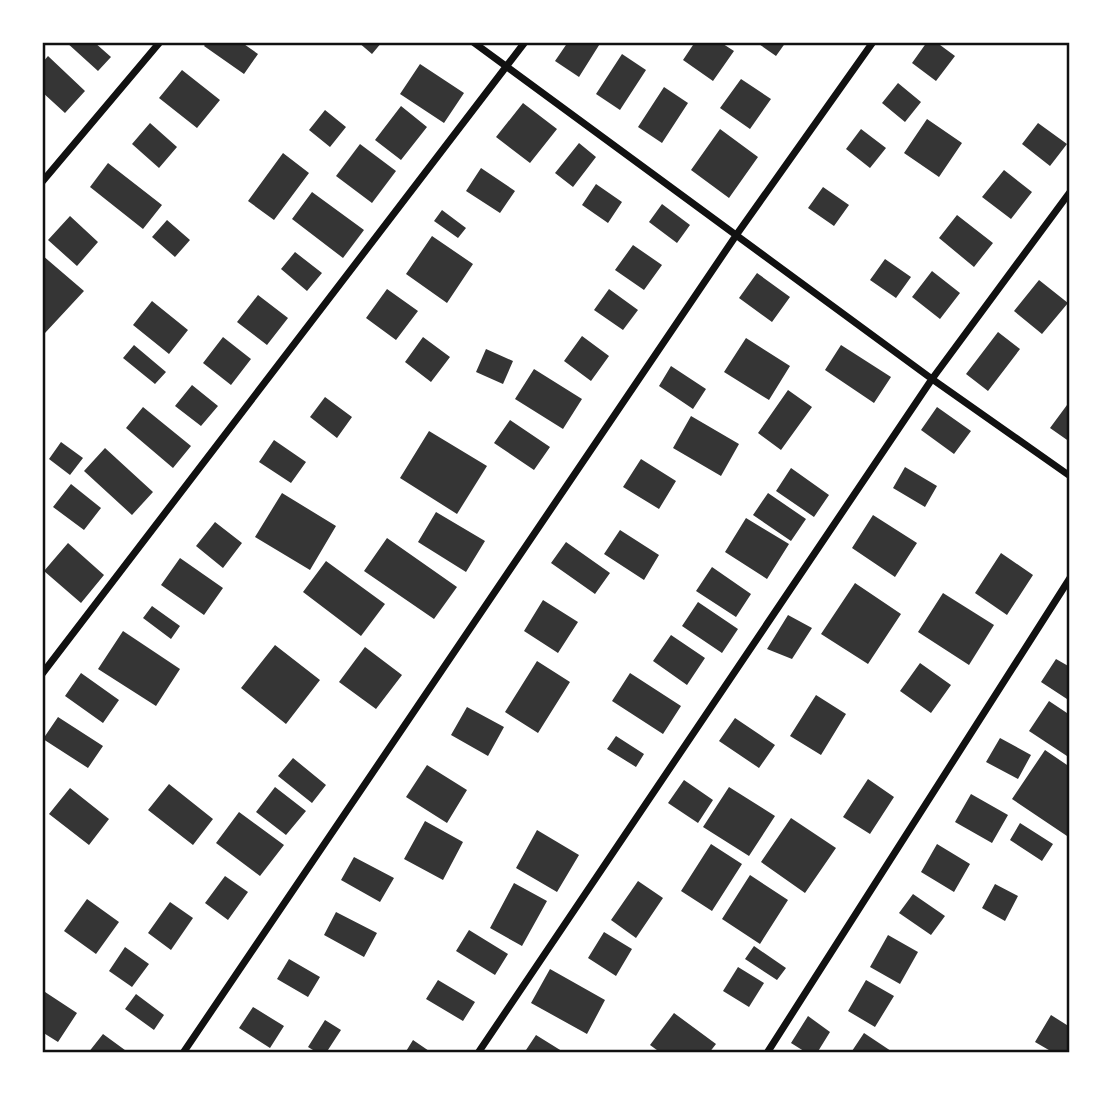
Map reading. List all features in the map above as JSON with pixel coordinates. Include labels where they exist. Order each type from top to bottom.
[{"type":"street","points":[[42,182],[160,42]]},
{"type":"street","points":[[473,42],[932,379],[1070,476]]},
{"type":"street","points":[[42,674],[524,42]]},
{"type":"street","points":[[183,1053],[737,234],[873,42]]},
{"type":"street","points":[[478,1053],[932,379],[1070,192]]},
{"type":"street","points":[[767,1053],[1070,578]]},
{"type":"building","points":[[66,42],[94,42],[111,57],[98,71]]},
{"type":"building","points":[[207,42],[241,42],[258,54],[244,74],[204,46]]},
{"type":"building","points":[[358,42],[382,42],[372,54]]},
{"type":"building","points":[[568,42],[601,42],[579,77],[555,61]]},
{"type":"building","points":[[695,42],[720,42],[734,51],[713,81],[683,60]]},
{"type":"building","points":[[756,42],[786,42],[776,56]]},
{"type":"building","points":[[927,42],[936,42],[955,56],[936,81],[912,63]]},
{"type":"building","points":[[622,54],[646,70],[620,110],[596,94]]},
{"type":"building","points":[[48,56],[85,91],[65,113],[42,92],[42,63]]},
{"type":"building","points":[[420,64],[464,93],[444,123],[400,94]]},
{"type":"building","points":[[182,70],[220,100],[197,128],[159,98]]},
{"type":"building","points":[[741,79],[771,99],[750,129],[720,108]]},
{"type":"building","points":[[898,83],[921,102],[905,122],[882,103]]},
{"type":"building","points":[[664,87],[688,103],[662,143],[638,127]]},
{"type":"building","points":[[523,103],[557,129],[530,163],[496,137]]},
{"type":"building","points":[[401,106],[427,127],[401,160],[375,140]]},
{"type":"building","points":[[325,110],[346,127],[330,147],[309,130]]},
{"type":"building","points":[[927,119],[962,143],[939,177],[904,153]]},
{"type":"building","points":[[150,123],[177,147],[159,168],[132,144]]},
{"type":"building","points":[[1038,123],[1067,144],[1050,166],[1022,144]]},
{"type":"building","points":[[720,129],[758,157],[729,198],[691,170]]},
{"type":"building","points":[[861,129],[886,148],[870,168],[846,149]]},
{"type":"building","points":[[579,143],[596,157],[573,187],[555,173]]},
{"type":"building","points":[[360,144],[396,171],[372,203],[336,176]]},
{"type":"building","points":[[283,153],[309,173],[274,220],[248,201]]},
{"type":"building","points":[[108,163],[162,205],[143,229],[90,187]]},
{"type":"building","points":[[481,168],[515,191],[500,213],[466,191]]},
{"type":"building","points":[[1004,170],[1032,192],[1011,219],[982,197]]},
{"type":"building","points":[[596,184],[622,202],[608,223],[582,205]]},
{"type":"building","points":[[823,187],[849,205],[834,226],[808,208]]},
{"type":"building","points":[[312,192],[364,230],[343,258],[292,219]]},
{"type":"building","points":[[662,204],[690,225],[677,243],[649,222]]},
{"type":"building","points":[[442,210],[466,228],[458,238],[434,221]]},
{"type":"building","points":[[957,215],[993,243],[974,267],[939,238]]},
{"type":"building","points":[[70,216],[98,242],[77,266],[48,240]]},
{"type":"building","points":[[167,220],[190,240],[175,257],[152,237]]},
{"type":"building","points":[[432,236],[473,264],[447,303],[406,274]]},
{"type":"building","points":[[633,245],[662,265],[644,290],[615,270]]},
{"type":"building","points":[[295,252],[322,273],[307,291],[281,269]]},
{"type":"building","points":[[42,255],[84,291],[45,333],[42,330]]},
{"type":"building","points":[[885,259],[911,277],[896,298],[870,280]]},
{"type":"building","points":[[932,271],[960,293],[940,319],[912,297]]},
{"type":"building","points":[[757,273],[790,297],[772,322],[739,298]]},
{"type":"building","points":[[1039,280],[1068,303],[1042,334],[1014,311]]},
{"type":"building","points":[[387,289],[418,311],[396,340],[366,318]]},
{"type":"building","points":[[609,289],[638,310],[623,330],[594,310]]},
{"type":"building","points":[[258,295],[288,318],[267,345],[237,322]]},
{"type":"building","points":[[152,301],[188,330],[169,354],[133,325]]},
{"type":"building","points":[[998,332],[1020,349],[988,391],[966,374]]},
{"type":"building","points":[[582,336],[609,356],[591,381],[564,361]]},
{"type":"building","points":[[223,337],[251,359],[231,385],[203,363]]},
{"type":"building","points":[[423,337],[450,357],[431,382],[405,362]]},
{"type":"building","points":[[746,338],[790,366],[769,400],[724,372]]},
{"type":"building","points":[[134,345],[166,372],[155,384],[123,358]]},
{"type":"building","points":[[841,345],[891,377],[874,403],[825,370]]},
{"type":"building","points":[[486,349],[513,361],[503,384],[476,372]]},
{"type":"building","points":[[671,366],[706,389],[693,409],[659,386]]},
{"type":"building","points":[[534,369],[582,399],[563,429],[515,399]]},
{"type":"building","points":[[192,385],[218,406],[201,426],[175,406]]},
{"type":"building","points":[[788,390],[812,407],[781,450],[758,433]]},
{"type":"building","points":[[325,397],[352,417],[337,438],[310,417]]},
{"type":"building","points":[[1067,405],[1070,407],[1070,442],[1050,428]]},
{"type":"building","points":[[143,407],[191,446],[173,468],[126,428]]},
{"type":"building","points":[[937,407],[971,431],[954,454],[921,430]]},
{"type":"building","points":[[691,416],[739,444],[721,476],[673,448]]},
{"type":"building","points":[[510,420],[550,447],[534,470],[494,443]]},
{"type":"building","points":[[429,431],[487,466],[457,514],[400,478]]},
{"type":"building","points":[[274,440],[306,462],[291,483],[259,462]]},
{"type":"building","points":[[61,442],[83,458],[70,475],[49,459]]},
{"type":"building","points":[[105,448],[153,492],[132,515],[84,471]]},
{"type":"building","points":[[641,459],[676,481],[659,509],[623,487]]},
{"type":"building","points":[[905,467],[937,486],[925,507],[893,488]]},
{"type":"building","points":[[791,468],[829,495],[814,517],[776,491]]},
{"type":"building","points":[[71,484],[101,508],[84,530],[53,507]]},
{"type":"building","points":[[282,493],[336,526],[310,570],[255,537]]},
{"type":"building","points":[[768,493],[806,519],[791,541],[753,515]]},
{"type":"building","points":[[436,512],[485,541],[466,572],[418,542]]},
{"type":"building","points":[[873,515],[917,543],[895,577],[852,548]]},
{"type":"building","points":[[746,518],[789,544],[767,579],[725,552]]},
{"type":"building","points":[[215,522],[242,543],[223,568],[196,546]]},
{"type":"building","points":[[620,530],[659,555],[644,580],[604,554]]},
{"type":"building","points":[[387,538],[457,587],[434,619],[364,571]]},
{"type":"building","points":[[566,542],[610,573],[595,594],[551,563]]},
{"type":"building","points":[[68,543],[104,575],[81,603],[44,571]]},
{"type":"building","points":[[1001,553],[1033,575],[1007,615],[975,593]]},
{"type":"building","points":[[180,558],[223,588],[204,615],[161,585]]},
{"type":"building","points":[[326,561],[385,604],[361,636],[303,592]]},
{"type":"building","points":[[712,567],[751,594],[736,617],[696,591]]},
{"type":"building","points":[[855,583],[901,614],[868,664],[821,634]]},
{"type":"building","points":[[943,593],[994,625],[969,665],[918,632]]},
{"type":"building","points":[[543,600],[578,622],[558,653],[524,631]]},
{"type":"building","points":[[698,602],[738,629],[722,653],[682,626]]},
{"type":"building","points":[[152,606],[180,626],[171,639],[143,618]]},
{"type":"building","points":[[788,615],[812,628],[792,659],[767,649]]},
{"type":"building","points":[[123,631],[180,669],[156,706],[98,669]]},
{"type":"building","points":[[671,635],[705,658],[687,685],[653,661]]},
{"type":"building","points":[[275,645],[320,680],[286,724],[241,688]]},
{"type":"building","points":[[365,647],[402,675],[376,709],[339,682]]},
{"type":"building","points":[[1056,659],[1070,667],[1070,701],[1041,682]]},
{"type":"building","points":[[537,661],[570,682],[538,733],[505,712]]},
{"type":"building","points":[[920,663],[951,685],[931,713],[900,691]]},
{"type":"building","points":[[81,673],[119,700],[103,723],[65,696]]},
{"type":"building","points":[[630,673],[681,706],[663,734],[612,701]]},
{"type":"building","points":[[816,695],[846,714],[821,755],[790,736]]},
{"type":"building","points":[[1049,701],[1070,715],[1070,758],[1029,731]]},
{"type":"building","points":[[467,707],[504,727],[488,756],[451,735]]},
{"type":"building","points":[[58,717],[103,746],[88,768],[43,739]]},
{"type":"building","points":[[735,718],[775,745],[759,768],[719,741]]},
{"type":"building","points":[[616,736],[644,754],[636,767],[607,749]]},
{"type":"building","points":[[1000,738],[1031,755],[1018,779],[986,762]]},
{"type":"building","points":[[1045,750],[1070,767],[1070,838],[1012,799]]},
{"type":"building","points":[[293,758],[326,785],[312,803],[278,776]]},
{"type":"building","points":[[427,765],[467,790],[447,823],[406,797]]},
{"type":"building","points":[[868,779],[894,797],[870,834],[843,817]]},
{"type":"building","points":[[684,780],[713,800],[698,823],[668,803]]},
{"type":"building","points":[[169,784],[213,819],[193,845],[148,810]]},
{"type":"building","points":[[275,787],[306,811],[286,835],[256,812]]},
{"type":"building","points":[[729,787],[775,816],[749,856],[703,827]]},
{"type":"building","points":[[70,788],[109,819],[89,845],[49,814]]},
{"type":"building","points":[[971,794],[1008,815],[992,843],[955,822]]},
{"type":"building","points":[[239,812],[284,845],[260,876],[216,843]]},
{"type":"building","points":[[791,818],[836,848],[805,893],[761,862]]},
{"type":"building","points":[[425,821],[463,842],[443,880],[404,859]]},
{"type":"building","points":[[1020,823],[1053,844],[1042,861],[1010,840]]},
{"type":"building","points":[[537,830],[579,855],[557,892],[516,868]]},
{"type":"building","points":[[711,844],[742,864],[712,911],[681,891]]},
{"type":"building","points":[[937,844],[970,864],[954,892],[921,872]]},
{"type":"building","points":[[354,857],[394,878],[380,902],[341,880]]},
{"type":"building","points":[[750,875],[788,900],[760,944],[722,919]]},
{"type":"building","points":[[225,876],[248,892],[228,920],[205,903]]},
{"type":"building","points":[[638,881],[663,898],[636,938],[611,920]]},
{"type":"building","points":[[514,883],[547,901],[522,946],[490,928]]},
{"type":"building","points":[[995,884],[1018,896],[1005,921],[982,908]]},
{"type":"building","points":[[913,894],[945,916],[931,935],[899,913]]},
{"type":"building","points":[[87,899],[119,922],[96,954],[64,931]]},
{"type":"building","points":[[170,902],[193,918],[171,950],[148,933]]},
{"type":"building","points":[[336,912],[377,933],[364,957],[324,935]]},
{"type":"building","points":[[469,930],[508,954],[495,975],[456,951]]},
{"type":"building","points":[[604,932],[632,949],[616,976],[588,958]]},
{"type":"building","points":[[888,935],[918,952],[900,984],[870,967]]},
{"type":"building","points":[[754,946],[786,968],[777,980],[745,959]]},
{"type":"building","points":[[125,947],[149,964],[132,987],[109,971]]},
{"type":"building","points":[[289,959],[320,977],[308,997],[277,979]]},
{"type":"building","points":[[738,967],[764,983],[749,1007],[723,991]]},
{"type":"building","points":[[550,969],[605,1000],[587,1034],[531,1003]]},
{"type":"building","points":[[438,980],[475,1002],[463,1021],[426,999]]},
{"type":"building","points":[[866,980],[894,996],[875,1027],[848,1011]]},
{"type":"building","points":[[42,990],[77,1013],[58,1042],[42,1032]]},
{"type":"building","points":[[136,994],[164,1015],[154,1030],[125,1009]]},
{"type":"building","points":[[253,1007],[284,1026],[270,1048],[239,1028]]},
{"type":"building","points":[[674,1013],[716,1044],[709,1053],[661,1053],[650,1045]]},
{"type":"building","points":[[1051,1015],[1070,1027],[1070,1053],[1054,1053],[1035,1042]]},
{"type":"building","points":[[808,1016],[830,1032],[817,1053],[807,1053],[791,1043]]},
{"type":"building","points":[[325,1020],[341,1030],[326,1053],[318,1053],[308,1047]]},
{"type":"building","points":[[864,1033],[894,1053],[852,1051]]},
{"type":"building","points":[[103,1034],[129,1053],[88,1053]]},
{"type":"building","points":[[536,1035],[565,1053],[524,1053]]},
{"type":"building","points":[[413,1040],[432,1053],[405,1053]]}]
